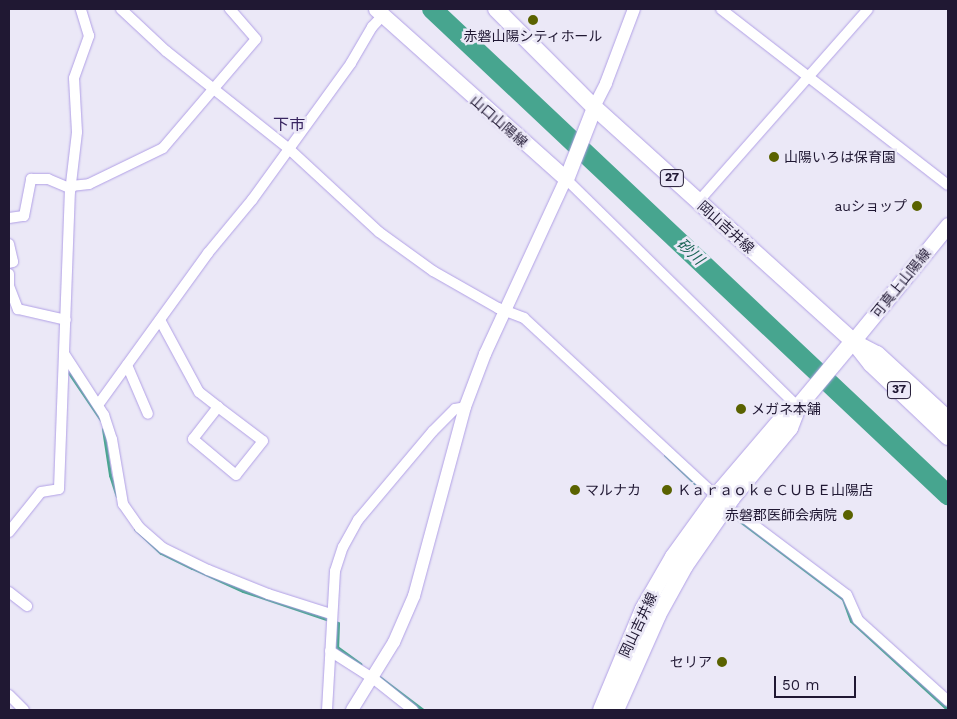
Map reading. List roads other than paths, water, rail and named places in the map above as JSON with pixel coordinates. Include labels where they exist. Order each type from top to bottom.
[{"type":"main road","name":"岡山吉井線","points":[[496,9],[594,107],[698,202],[848,347],[798,408],[781,420],[722,489],[673,557],[644,609],[601,710]]},
{"type":"main road","name":"山口山陽線","points":[[380,12],[568,173]]},
{"type":"main road","points":[[568,173],[594,107]]},
{"type":"main road","name":"可真上山陽線","points":[[848,347],[948,225]]},
{"type":"main road","name":"37","points":[[848,347],[877,354],[948,419]]},
{"type":"main road","name":"37","points":[[848,347],[871,364],[948,437]]},
{"type":"main road","name":"岡山吉井線","points":[[616,710],[658,615],[685,566],[732,498],[790,428],[798,408]]},
{"type":"street","points":[[9,532],[41,492],[59,489],[62,366],[65,355],[71,187],[77,132],[74,78],[89,36],[81,9]]},
{"type":"street","points":[[122,9],[166,51],[288,148],[379,232],[433,271],[498,308],[524,318],[710,490]]},
{"type":"street","points":[[9,218],[24,216],[31,180],[48,179],[71,187],[89,184],[163,148],[256,38],[230,9]]},
{"type":"street","points":[[594,107],[606,83],[634,9]]},
{"type":"street","points":[[721,9],[948,185]]},
{"type":"street","points":[[698,202],[868,9]]},
{"type":"street","points":[[98,405],[351,63],[380,12]]},
{"type":"street","points":[[352,710],[374,679],[414,596],[465,407],[506,310],[568,173],[798,408]]},
{"type":"street","points":[[9,244],[13,262],[9,263]]},
{"type":"street","points":[[9,274],[18,309],[66,320]]},
{"type":"street","points":[[160,320],[193,384],[218,407],[263,441],[236,475],[193,439],[218,407]]},
{"type":"street","points":[[65,355],[98,405],[112,439],[123,504],[140,528],[163,548],[208,570],[268,594],[331,614]]},
{"type":"street","points":[[127,365],[148,414]]},
{"type":"street","points":[[327,710],[331,614],[335,571],[358,520],[433,431],[456,409],[465,407]]},
{"type":"street","points":[[738,513],[847,595],[858,620],[948,701]]},
{"type":"street","points":[[9,592],[27,606]]},
{"type":"street","points":[[330,651],[374,679],[413,710]]},
{"type":"street","points":[[9,695],[24,710]]},
{"type":"waterway","name":"砂川","points":[[432,9],[948,495]]},
{"type":"waterway","points":[[67,370],[101,420]]},
{"type":"waterway","points":[[103,429],[110,475],[117,496]]},
{"type":"waterway","points":[[665,455],[701,489]]},
{"type":"waterway","points":[[732,515],[843,599],[851,621],[948,710]]},
{"type":"waterway","points":[[135,529],[161,553],[192,568],[243,591],[329,620]]},
{"type":"waterway","points":[[335,622],[338,623],[337,647],[360,664]]},
{"type":"waterway","points":[[378,676],[423,710]]},
{"type":"place","name":"赤磐山陽シティホール","points":[[533,20]]},
{"type":"place","name":"山陽いろは保育園","points":[[774,157]]},
{"type":"place","name":"auショップ","points":[[917,206]]},
{"type":"place","name":"メガネ本舗","points":[[741,409]]},
{"type":"place","name":"マルナカ","points":[[575,490]]},
{"type":"place","name":"ＫａｒａｏｋｅＣＵＢＥ山陽店","points":[[667,490]]},
{"type":"place","name":"赤磐郡医師会病院","points":[[848,515]]},
{"type":"place","name":"セリア","points":[[722,662]]},
{"type":"district","name":"下市","points":[[289,125]]}]
